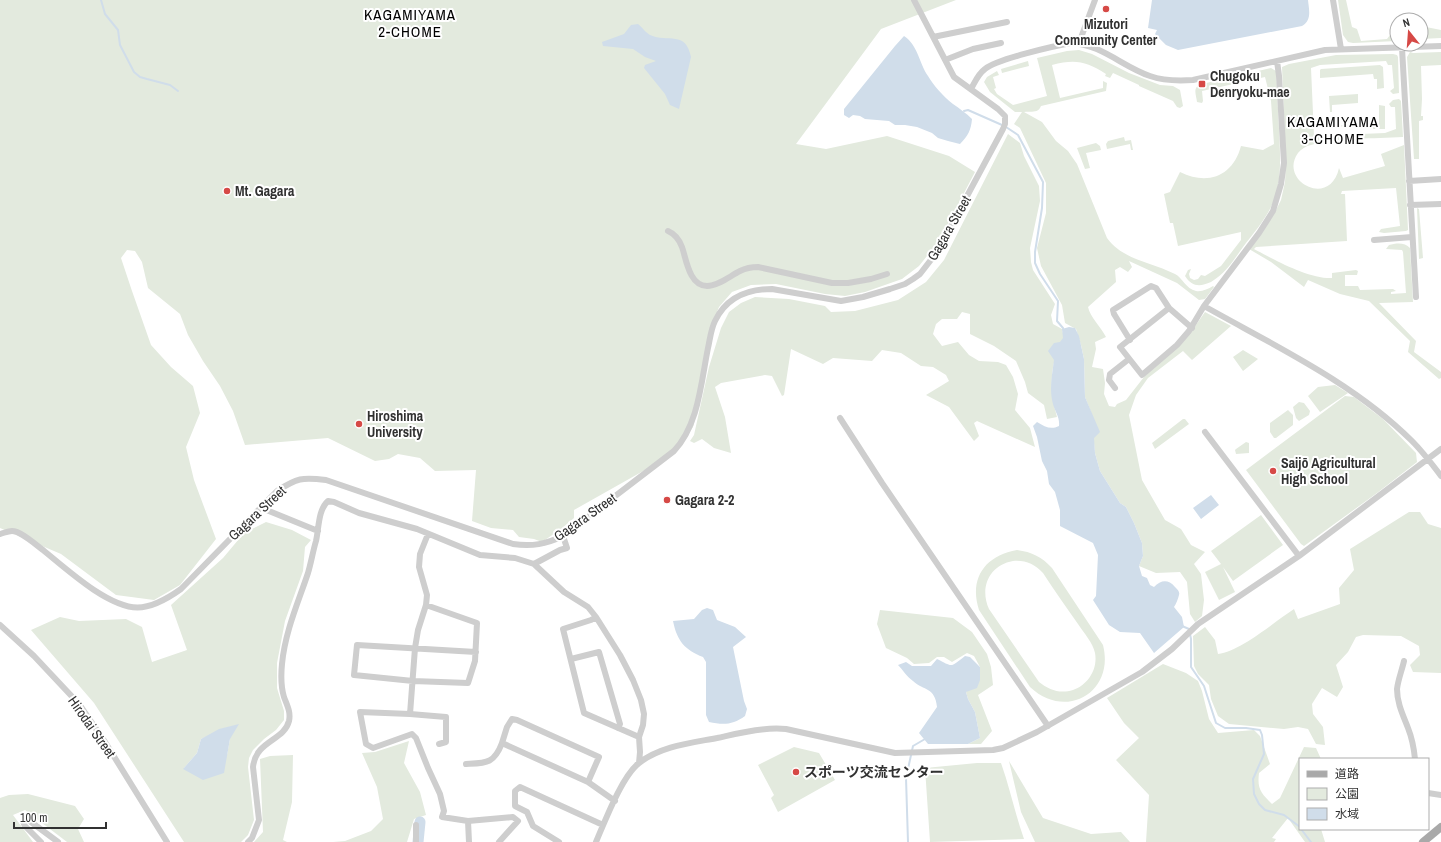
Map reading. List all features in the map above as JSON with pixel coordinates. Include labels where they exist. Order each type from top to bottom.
[{"type":"main road","points":[[1423,842],[1441,827]]},
{"type":"street","points":[[914,0],[954,77],[970,89],[985,69],[997,63],[1063,44],[1079,44],[1092,47],[1150,76],[1180,81],[1193,80],[1325,50],[1341,48],[1389,48]]},
{"type":"street","points":[[1079,44],[1095,0]]},
{"type":"street","points":[[1333,0],[1341,48]]},
{"type":"street","points":[[933,37],[1007,22]]},
{"type":"street","points":[[945,60],[973,49],[1000,43]]},
{"type":"street","points":[[1429,47],[1441,46]]},
{"type":"street","points":[[1402,52],[1416,297]]},
{"type":"street","points":[[1169,308],[1120,347],[1142,375],[1178,345],[1192,328],[1204,306],[1259,233],[1273,211],[1282,179],[1284,163],[1277,60]]},
{"type":"street","name":"Gagara Street","points":[[0,534],[13,531],[27,538],[77,578],[107,598],[117,604],[138,608],[163,601],[181,589],[277,491],[292,481],[307,478],[326,480],[513,544],[525,546],[543,544],[563,536],[668,455],[680,444],[690,427],[696,407],[714,322],[728,304],[744,293],[763,289],[772,289],[841,301],[849,300],[905,284],[920,274],[937,252],[1004,126],[1005,116],[970,89]]},
{"type":"street","points":[[1409,181],[1441,179]]},
{"type":"street","points":[[1410,205],[1441,204]]},
{"type":"street","points":[[668,231],[674,234],[679,240],[682,246],[687,268],[701,285],[707,286],[719,283],[745,269],[758,267],[832,283],[848,284],[887,274]]},
{"type":"street","points":[[1374,240],[1412,237]]},
{"type":"street","points":[[1130,340],[1113,310],[1151,286],[1156,288],[1169,308],[1192,328]]},
{"type":"street","points":[[1204,306],[1326,375],[1353,392],[1380,412],[1412,441],[1441,476]]},
{"type":"street","points":[[1115,388],[1109,380],[1110,374],[1129,359]]},
{"type":"street","points":[[840,418],[882,483],[1048,726]]},
{"type":"street","points":[[1206,432],[1299,556]]},
{"type":"street","points":[[596,842],[624,780],[639,763],[661,750],[688,743],[770,728],[786,729],[889,752],[904,753],[993,750],[1003,748],[1048,726],[1142,672],[1172,649],[1193,629],[1299,556],[1441,449]]},
{"type":"street","points":[[248,842],[252,838],[259,820],[253,767],[254,759],[257,753],[280,734],[289,721],[289,710],[282,687],[282,664],[290,622],[308,572],[318,531],[322,506],[328,501],[334,502],[359,513],[417,529],[480,555],[515,558],[534,564],[564,592],[588,608],[596,617],[620,655],[633,680],[641,700],[644,714],[643,725],[639,737],[639,763]]},
{"type":"street","points":[[261,506],[264,509],[318,531]]},
{"type":"street","points":[[410,714],[415,648],[418,630],[426,605],[427,595],[420,567],[420,554],[428,534]]},
{"type":"street","points":[[534,564],[560,550],[567,548],[563,536]]},
{"type":"street","points":[[426,605],[477,623],[476,661],[468,683],[413,681],[354,675],[357,645],[476,652]]},
{"type":"street","points":[[596,617],[563,629],[584,713],[639,737]]},
{"type":"street","name":"Hirodai Street","points":[[0,626],[34,656],[79,704],[105,742],[167,842]]},
{"type":"street","points":[[571,660],[600,652],[620,724],[618,728]]},
{"type":"street","points":[[1404,661],[1397,688],[1398,701],[1409,729],[1415,750],[1415,758]]},
{"type":"street","points":[[439,744],[446,742],[446,717],[360,712],[366,744],[373,748],[412,734],[416,738],[440,794],[444,811],[442,817],[468,821],[513,817],[518,821],[499,842]]},
{"type":"street","points":[[466,764],[485,763],[494,759],[502,743],[507,727],[512,719],[599,757],[588,782]]},
{"type":"street","points":[[502,743],[588,782],[615,801]]},
{"type":"street","points":[[559,842],[534,826],[527,812],[516,806],[515,791],[520,788],[603,826]]},
{"type":"street","points":[[1429,793],[1441,795]]},
{"type":"street","points":[[41,842],[25,826],[23,822],[25,819],[58,842]]},
{"type":"street","points":[[468,821],[469,842]]},
{"type":"street","points":[[416,825],[416,842]]},
{"type":"green space","name":"Hiroshima University","points":[[0,0],[956,0],[881,29],[796,144],[826,149],[887,136],[949,156],[975,172],[939,241],[919,266],[902,279],[865,292],[845,296],[825,294],[776,284],[751,285],[732,292],[719,307],[711,327],[699,403],[693,427],[682,444],[668,457],[574,510],[574,518],[542,542],[534,539],[519,537],[513,530],[491,528],[472,521],[476,470],[435,471],[420,458],[398,454],[389,459],[375,461],[328,438],[245,445],[233,411],[220,386],[188,335],[180,314],[148,288],[142,262],[135,251],[127,250],[121,258],[151,345],[171,367],[193,386],[200,413],[186,447],[194,480],[216,539],[180,585],[154,600],[116,595],[61,554],[0,528]]},
{"type":"green space","points":[[1338,0],[1346,0],[1352,27],[1357,29],[1361,41],[1387,39],[1389,36],[1389,41],[1353,43],[1348,42],[1343,35]]},
{"type":"green space","points":[[1429,28],[1441,30],[1441,38],[1429,39]]},
{"type":"green space","points":[[1079,50],[1092,54],[1129,73],[1160,85],[1173,86],[1180,90],[1183,106],[1180,108],[1177,107],[1173,101],[1113,73],[1110,78],[1092,66],[1080,62],[1067,62],[1052,65],[1060,98],[1103,88],[1103,81],[1107,83],[1106,91],[1041,106],[1040,109],[1034,112],[1024,112],[1042,122],[1056,141],[1068,151],[1077,164],[1107,238],[1114,245],[1129,256],[1175,274],[1193,290],[1200,291],[1213,286],[1214,287],[1205,299],[1199,300],[1177,283],[1129,261],[1132,267],[1128,272],[1120,267],[1115,270],[1116,282],[1088,307],[1089,311],[1106,337],[1095,342],[1096,349],[1092,367],[1103,369],[1105,383],[1104,394],[1109,406],[1115,407],[1117,404],[1126,400],[1144,377],[1191,332],[1205,312],[1231,326],[1192,360],[1183,351],[1148,378],[1136,395],[1129,415],[1142,480],[1165,520],[1181,529],[1191,545],[1205,552],[1194,564],[1201,574],[1204,600],[1202,616],[1195,622],[1190,614],[1187,582],[1180,572],[1156,573],[1139,566],[1143,556],[1142,543],[1134,523],[1126,507],[1120,503],[1100,471],[1095,453],[1091,412],[1085,397],[1084,359],[1081,345],[1076,329],[1065,323],[1062,305],[1041,266],[1037,248],[1046,213],[1046,183],[1020,128],[1014,124],[1022,112],[1015,112],[990,92],[984,82],[987,77],[997,71],[999,75],[993,77],[996,88],[994,89],[997,94],[1013,105],[1047,96],[1037,58],[1067,51]]},
{"type":"green space","points":[[1410,52],[1441,52],[1441,65],[1421,66],[1421,116],[1423,116],[1423,120],[1419,121],[1419,159],[1414,159],[1407,57]]},
{"type":"green space","points":[[1336,55],[1397,55],[1398,57],[1399,93],[1393,94],[1390,91],[1394,88],[1392,65],[1388,65],[1386,61],[1320,65],[1311,68],[1314,136],[1385,133],[1396,129],[1395,107],[1391,107],[1389,104],[1393,100],[1399,99],[1401,101],[1403,137],[1344,139],[1309,145],[1298,153],[1294,163],[1295,173],[1300,181],[1317,189],[1326,187],[1334,180],[1339,168],[1343,178],[1385,166],[1381,154],[1404,145],[1408,230],[1384,233],[1379,232],[1381,229],[1400,226],[1396,188],[1342,191],[1341,194],[1345,194],[1347,241],[1256,247],[1254,249],[1292,268],[1313,275],[1332,278],[1332,273],[1356,270],[1358,271],[1357,275],[1345,275],[1345,286],[1358,286],[1360,290],[1393,289],[1396,291],[1391,292],[1391,294],[1406,293],[1403,252],[1402,250],[1386,249],[1389,245],[1395,244],[1403,244],[1408,246],[1410,248],[1413,302],[1379,303],[1416,341],[1414,352],[1441,372],[1441,378],[1439,379],[1408,352],[1410,341],[1369,301],[1340,294],[1308,280],[1304,287],[1271,262],[1249,249],[1275,212],[1281,200],[1285,182],[1286,163],[1282,67],[1289,64]]},
{"type":"green space","points":[[1028,61],[1029,66],[1002,73],[1001,69]]},
{"type":"green space","points":[[1380,65],[1383,67],[1384,88],[1377,89],[1377,79],[1374,79],[1373,74],[1320,78],[1321,69]]},
{"type":"green space","points":[[1271,68],[1276,71],[1280,149],[1279,178],[1275,198],[1262,222],[1225,271],[1211,282],[1203,285],[1193,284],[1185,276],[1188,270],[1191,269],[1189,274],[1190,278],[1194,280],[1198,279],[1201,275],[1205,276],[1221,266],[1241,240],[1241,232],[1178,246],[1173,223],[1170,223],[1164,194],[1170,192],[1180,172],[1200,178],[1218,176],[1232,165],[1241,146],[1263,150],[1274,144],[1271,101],[1265,77],[1202,91],[1202,103],[1197,102],[1196,89],[1202,84]]},
{"type":"green space","points":[[1358,94],[1358,103],[1332,105],[1332,112],[1330,112],[1329,96]]},
{"type":"green space","points":[[1379,105],[1385,106],[1385,129],[1373,129],[1373,125],[1328,127],[1328,117],[1333,117],[1333,126],[1379,123]]},
{"type":"green space","points":[[1008,134],[1020,143],[1024,156],[1039,186],[1040,201],[1030,248],[1031,262],[1033,270],[1055,304],[1051,315],[1053,324],[1062,329],[1064,338],[1054,360],[1052,377],[1053,401],[1057,417],[1047,419],[1044,405],[1028,393],[1016,361],[994,346],[970,334],[970,314],[962,312],[957,319],[942,319],[936,324],[933,334],[942,346],[958,342],[969,355],[979,361],[998,362],[1006,365],[1013,377],[1018,394],[1015,410],[1030,428],[1035,447],[977,421],[974,423],[979,436],[974,441],[949,407],[926,395],[949,381],[946,375],[933,367],[921,366],[901,353],[882,350],[872,361],[833,358],[823,364],[791,349],[784,395],[782,396],[772,376],[765,375],[721,383],[715,387],[725,417],[731,453],[714,448],[702,439],[694,443],[690,441],[694,435],[709,367],[721,328],[729,312],[741,303],[755,297],[789,299],[825,306],[831,312],[855,311],[898,300],[926,282],[944,260]]},
{"type":"green space","points":[[1124,137],[1125,141],[1131,140],[1133,150],[1131,150],[1130,144],[1107,149],[1106,144],[1108,141]]},
{"type":"green space","points":[[1096,143],[1100,146],[1101,150],[1086,153],[1090,168],[1085,169],[1077,148]]},
{"type":"green space","points":[[1417,208],[1419,209],[1423,258],[1419,259]]},
{"type":"green space","points":[[1243,350],[1258,359],[1243,371],[1233,357]]},
{"type":"green space","points":[[1335,385],[1348,393],[1320,412],[1308,396],[1318,387]]},
{"type":"green space","points":[[1345,396],[1354,397],[1383,419],[1416,453],[1417,462],[1304,546],[1246,470]]},
{"type":"green space","points":[[1299,402],[1304,403],[1310,411],[1309,415],[1299,421],[1296,418],[1293,407]]},
{"type":"green space","points":[[1288,410],[1293,415],[1293,425],[1274,438],[1270,432],[1270,423]]},
{"type":"green space","points":[[1185,419],[1189,424],[1155,449],[1152,443]]},
{"type":"green space","points":[[1246,442],[1249,443],[1249,453],[1236,454],[1235,450]]},
{"type":"green space","points":[[1409,512],[1420,512],[1428,524],[1441,528],[1441,673],[1413,672],[1410,665],[1420,655],[1419,646],[1401,636],[1363,635],[1356,637],[1348,652],[1336,665],[1343,687],[1337,697],[1322,688],[1312,704],[1313,714],[1323,727],[1325,745],[1316,744],[1308,729],[1298,727],[1284,729],[1229,724],[1218,716],[1211,699],[1209,685],[1198,674],[1194,666],[1193,636],[1205,627],[1215,640],[1218,654],[1237,648],[1294,609],[1298,619],[1340,604],[1339,588],[1354,570],[1350,549]]},
{"type":"green space","points":[[1261,515],[1283,545],[1233,581],[1223,567],[1235,592],[1219,600],[1205,572],[1221,564],[1211,551]]},
{"type":"green space","points":[[266,522],[292,530],[311,540],[305,547],[303,571],[285,621],[277,663],[277,688],[284,711],[284,720],[276,730],[253,750],[249,758],[248,767],[254,820],[248,835],[241,842],[184,842],[94,703],[31,630],[60,617],[79,621],[126,619],[142,627],[152,662],[187,650],[171,605],[223,558],[244,533]],"holes":[[[208,736],[230,739],[227,755],[184,768],[197,753],[201,739]]]},
{"type":"green space","points":[[1017,550],[1027,552],[1040,558],[1048,564],[1103,645],[1105,662],[1102,676],[1095,688],[1084,696],[1072,701],[1058,701],[1044,697],[1030,687],[979,610],[976,599],[978,579],[988,563],[1005,553]],"holes":[[[1013,561],[1030,563],[1043,573],[1088,638],[1095,653],[1095,665],[1091,676],[1078,688],[1064,692],[1051,689],[1039,682],[989,609],[985,593],[989,578],[998,567]]]},
{"type":"green space","points":[[880,610],[953,618],[972,632],[987,654],[991,667],[993,685],[978,695],[992,731],[981,744],[968,744],[980,738],[975,712],[966,692],[980,667],[974,656],[967,653],[952,662],[944,657],[937,657],[929,663],[914,664],[907,658],[886,648],[877,624]]},
{"type":"green space","points":[[1163,664],[1186,673],[1198,681],[1209,719],[1218,733],[1254,730],[1260,736],[1270,764],[1259,773],[1259,787],[1272,804],[1280,798],[1304,747],[1316,748],[1321,758],[1299,758],[1299,830],[1321,830],[1325,842],[1305,842],[1288,818],[1272,838],[1276,839],[1274,842],[1146,842],[1149,795],[1116,760],[1139,738],[1124,723],[1107,698]]},
{"type":"green space","points":[[409,741],[404,763],[420,792],[426,815],[414,819],[407,842],[333,842],[345,841],[371,831],[383,819],[377,787],[362,753],[375,752]]},
{"type":"green space","name":"スポーツ交流センター","points":[[794,747],[819,753],[835,780],[778,812],[771,798],[774,795],[758,765]]},
{"type":"green space","points":[[293,755],[292,802],[283,840],[287,842],[254,842],[263,832],[260,759],[270,756]]},
{"type":"green space","points":[[1009,761],[1043,818],[1091,834],[1121,832],[1130,842],[1035,842],[1021,812]]},
{"type":"green space","points":[[977,763],[1001,763],[1024,839],[930,842],[925,768]]},
{"type":"green space","points":[[28,794],[75,806],[84,819],[78,829],[84,842],[67,842],[25,810],[13,815],[33,842],[0,842],[0,798],[9,795]]},
{"type":"water","points":[[1152,0],[1308,0],[1309,18],[1302,26],[1178,50],[1166,45],[1155,34],[1157,30],[1148,28]]},
{"type":"water","points":[[638,24],[650,35],[681,40],[689,49],[691,57],[679,109],[670,105],[665,94],[644,68],[645,65],[656,61],[645,57],[633,49],[603,46],[602,42],[624,34],[631,25]]},
{"type":"water","points":[[904,36],[909,40],[915,49],[930,80],[949,101],[972,119],[969,133],[960,144],[938,138],[932,133],[917,127],[895,125],[889,121],[865,119],[860,116],[853,115],[849,118],[844,115],[844,109]]},
{"type":"water","points":[[1069,327],[1075,328],[1079,336],[1084,359],[1085,397],[1100,432],[1094,438],[1095,453],[1100,471],[1120,503],[1126,507],[1142,543],[1143,556],[1139,566],[1142,576],[1147,578],[1150,585],[1154,587],[1164,581],[1170,583],[1179,593],[1178,600],[1174,607],[1182,617],[1184,627],[1154,653],[1140,633],[1120,632],[1109,625],[1093,600],[1096,596],[1098,555],[1093,543],[1060,526],[1060,510],[1055,492],[1049,484],[1047,471],[1042,461],[1033,426],[1037,422],[1053,428],[1059,426],[1059,420],[1053,404],[1051,393],[1054,360],[1048,351],[1054,343],[1060,342],[1063,338],[1062,329]]},
{"type":"water","points":[[1211,495],[1219,505],[1201,519],[1193,508]]},
{"type":"water","points":[[707,608],[713,610],[717,620],[735,627],[746,637],[733,647],[747,709],[745,716],[728,724],[709,722],[706,715],[706,662],[703,657],[691,651],[683,644],[677,634],[673,621],[694,619],[702,610]]},
{"type":"water","points":[[965,656],[970,657],[980,667],[980,680],[977,688],[966,692],[975,712],[980,738],[968,744],[928,744],[919,733],[937,707],[936,701],[934,696],[928,690],[911,679],[898,665],[906,662],[912,666],[931,666],[937,659],[951,665],[957,663]]},
{"type":"water","points":[[239,724],[230,739],[224,773],[203,780],[183,769],[197,753],[201,739],[219,729]]},
{"type":"waterway","points":[[101,0],[105,14],[118,30],[120,45],[134,72],[140,77],[170,85],[178,91]]},
{"type":"waterway","points":[[964,111],[968,110],[1002,125]]},
{"type":"waterway","points":[[1006,127],[1018,135],[1043,182],[1042,208],[1035,252],[1035,263],[1040,274],[1058,301],[1057,321],[1064,331]]},
{"type":"waterway","points":[[1182,626],[1189,629],[1191,639],[1191,667],[1204,686],[1216,723],[1225,728],[1260,730],[1264,754],[1253,779],[1254,794],[1259,804],[1265,810],[1284,815],[1299,826]]},
{"type":"waterway","points":[[908,842],[906,778],[913,746],[925,739]]},
{"type":"waterway","points":[[418,842],[420,822]]},
{"type":"waterway","points":[[1302,830],[1311,842]]},
{"type":"place","name":"Mizutori Community Center","points":[[1106,9]]},
{"type":"place","name":"Chugoku Denryoku-mae","points":[[1202,84]]},
{"type":"place","name":"Mt. Gagara","points":[[227,191]]},
{"type":"place","name":"Hiroshima University","points":[[359,424]]},
{"type":"place","name":"Saijō Agricultural High School","points":[[1273,471]]},
{"type":"place","name":"Gagara 2-2","points":[[667,500]]},
{"type":"place","name":"スポーツ交流センター","points":[[796,772]]},
{"type":"district","name":"KAGAMIYAMA 2-CHOME","points":[[410,22]]},
{"type":"district","name":"KAGAMIYAMA 3-CHOME","points":[[1333,130]]}]
